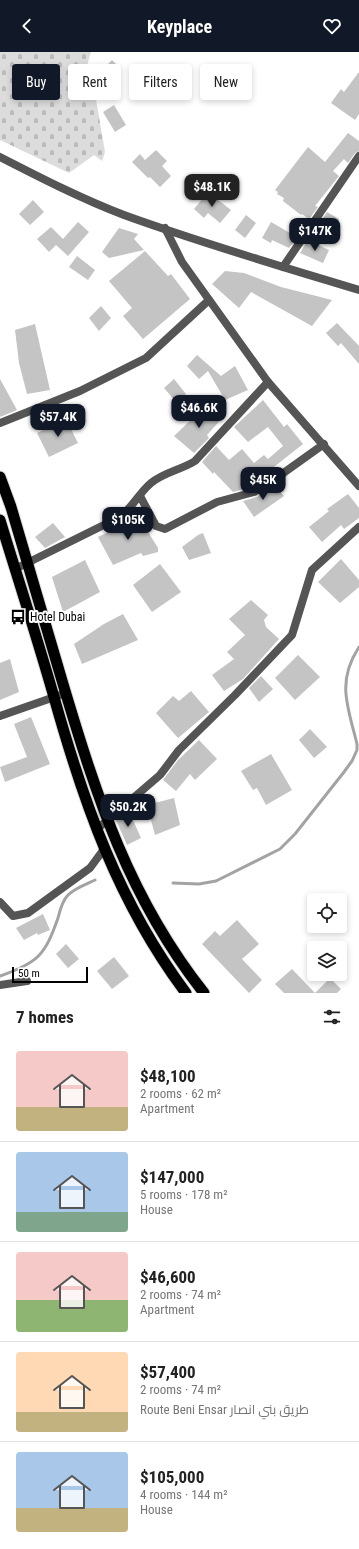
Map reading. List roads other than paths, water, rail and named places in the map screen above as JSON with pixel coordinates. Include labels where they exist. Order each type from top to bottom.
[{"type":"highway","points":[[0,478],[27,563],[91,780],[107,822],[125,864],[145,904],[174,952],[204,993]]},
{"type":"highway","points":[[0,520],[54,696],[71,759],[96,830],[138,918],[157,951],[186,993]]},
{"type":"street","points":[[283,267],[359,156]]},
{"type":"street","points":[[0,157],[70,192],[124,215],[212,245],[359,290]]},
{"type":"street","points":[[165,228],[182,262],[268,382],[324,444],[359,486]]},
{"type":"street","points":[[0,423],[80,392],[146,358],[209,300]]},
{"type":"street","points":[[15,569],[114,522],[126,512],[158,478],[195,461],[268,382]]},
{"type":"street","points":[[140,496],[156,526],[165,529],[214,504],[254,492],[324,444]]},
{"type":"street","points":[[96,830],[107,822],[160,774],[179,750],[235,695],[292,635],[312,570],[359,526]]},
{"type":"street","points":[[0,716],[66,693]]},
{"type":"street","points":[[0,902],[13,916],[28,913],[90,868],[104,849]]},
{"type":"street","points":[[0,985],[27,981]]},
{"type":"waterway","points":[[173,883],[199,884],[216,881],[280,849],[295,834],[344,772],[352,761],[357,750],[346,695],[346,683],[352,660],[359,647]]},
{"type":"waterway","points":[[0,976],[23,967],[32,962],[38,956],[49,941],[66,897],[74,890],[95,880]]},
{"type":"place","name":"Hotel Dubai","points":[[18,617]]}]
